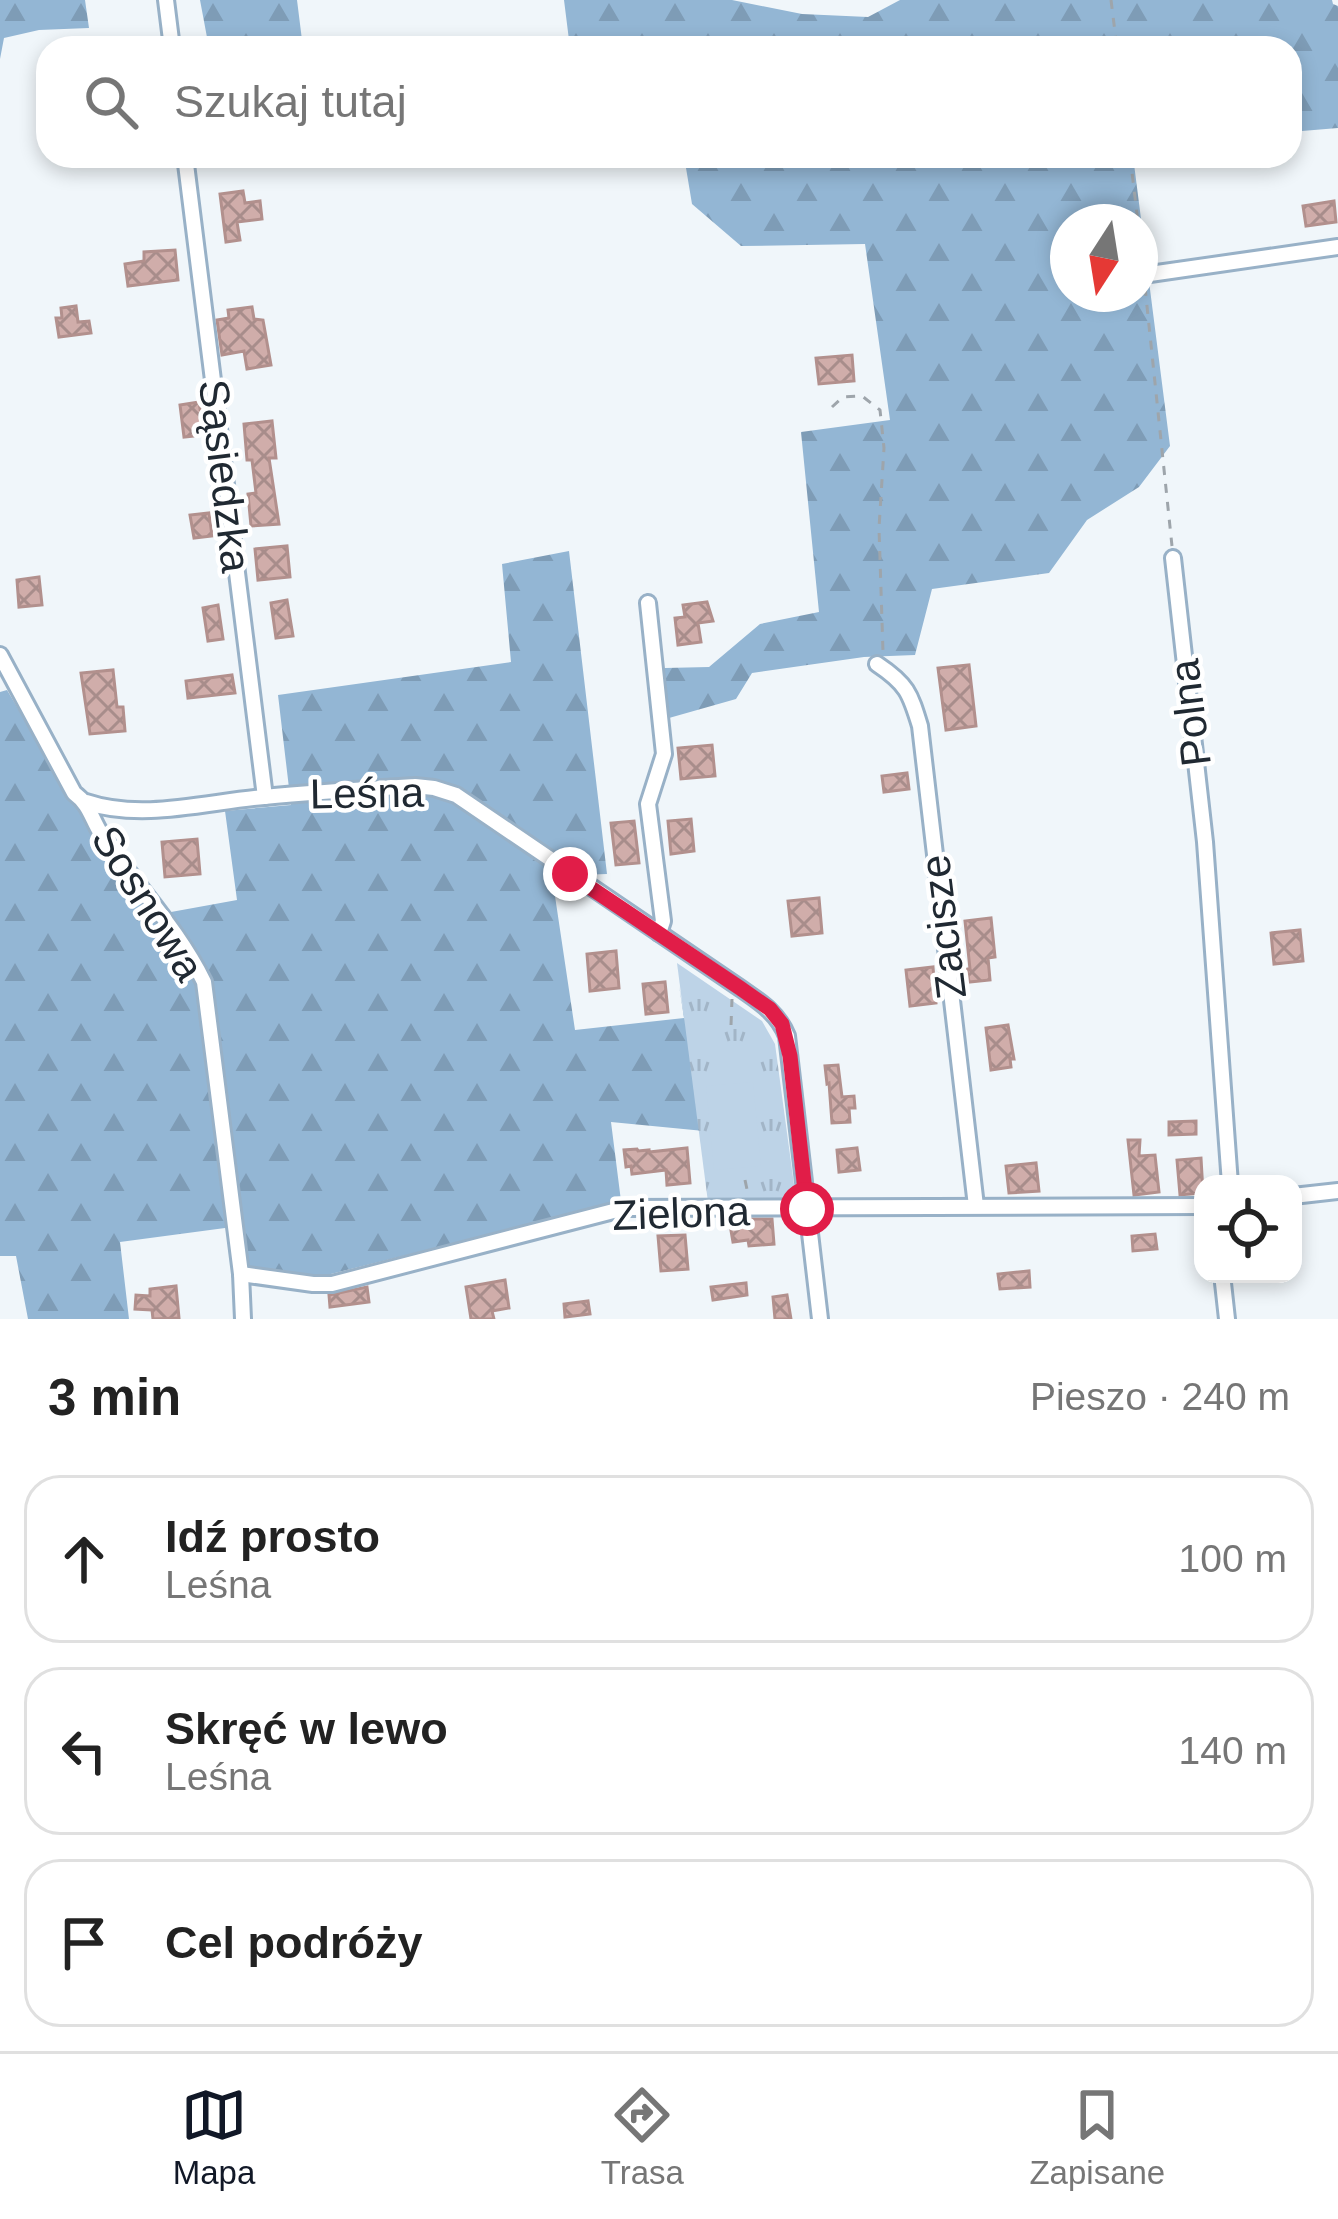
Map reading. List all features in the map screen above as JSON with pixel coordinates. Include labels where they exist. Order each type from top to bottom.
[{"type":"street","points":[[166,0],[170,36]]},
{"type":"street","name":"Sąsiedzka","points":[[186,168],[265,797]]},
{"type":"street","points":[[1158,273],[1338,247]]},
{"type":"street","name":"Polna","points":[[1173,558],[1205,842],[1229,1175]]},
{"type":"street","points":[[648,603],[664,754],[648,804],[663,921],[659,933]]},
{"type":"street","name":"Sosnowa","points":[[0,655],[74,793],[86,802],[98,829],[204,982],[243,1319]]},
{"type":"street","name":"Zacisze","points":[[881,667],[910,693],[920,727],[976,1206]]},
{"type":"street","name":"Leśna","points":[[86,802],[109,810],[142,811],[265,797],[434,788],[456,795],[659,933],[674,951],[770,1009],[787,1036],[820,1319]]},
{"type":"street","points":[[1302,1195],[1338,1191]]},
{"type":"street","name":"Zielona","points":[[241,1274],[332,1283],[625,1208],[1194,1206]]},
{"type":"street","points":[[1223,1283],[1227,1319]]},
{"type":"path","points":[[1111,0],[1116,36]]},
{"type":"path","points":[[1131,168],[1136,204]]},
{"type":"path","points":[[1147,312],[1173,558]]},
{"type":"path","points":[[832,407],[844,397],[862,396],[880,410],[884,448],[879,528],[881,667]]},
{"type":"path","points":[[731,1025],[731,1000],[740,988]]},
{"type":"green space","points":[[0,0],[85,0],[89,28],[39,30],[4,38],[0,59]]},
{"type":"green space","points":[[200,0],[297,0],[302,36],[207,36]]},
{"type":"green space","points":[[564,0],[732,0],[802,14],[868,17],[900,0],[1332,0],[1338,6],[1338,128],[1302,131],[1302,36],[568,36]]},
{"type":"green space","points":[[686,168],[1135,168],[1139,204],[1050,204],[1050,312],[1153,312],[1170,446],[1139,487],[1087,520],[1049,573],[932,589],[915,655],[864,657],[752,673],[736,699],[669,718],[660,693],[665,668],[709,667],[760,624],[819,612],[801,432],[890,420],[865,244],[741,246],[692,204]]},
{"type":"green space","points":[[569,551],[607,874],[552,876],[575,1030],[684,1018],[679,985],[704,1131],[611,1122],[621,1201],[323,1276],[245,1268],[240,1226],[120,1242],[129,1319],[28,1319],[16,1256],[0,1256],[0,692],[7,690],[149,916],[237,900],[225,811],[291,805],[278,695],[511,662],[502,564]]},
{"type":"green space","points":[[677,963],[762,1021],[775,1044],[795,1192],[788,1203],[708,1202]]},
{"type":"green space","points":[[753,1082],[761,1166],[714,1170],[706,1086]]},
{"type":"building","points":[[243,191],[245,203],[260,201],[262,219],[237,222],[240,240],[226,242],[220,194]]},
{"type":"building","points":[[1334,201],[1336,222],[1306,226],[1303,206]]},
{"type":"building","points":[[175,250],[178,280],[128,286],[125,264],[144,261],[144,252]]},
{"type":"building","points":[[76,306],[78,322],[89,321],[91,333],[59,337],[56,318],[62,318],[61,308]]},
{"type":"building","points":[[252,307],[254,319],[263,320],[271,365],[247,369],[244,351],[222,355],[217,320],[229,318],[228,310]]},
{"type":"building","points":[[852,355],[854,381],[819,384],[816,358]]},
{"type":"building","points":[[199,402],[204,435],[184,437],[180,405]]},
{"type":"building","points":[[272,421],[276,458],[269,458],[279,524],[251,526],[248,494],[256,493],[244,424]]},
{"type":"building","points":[[209,513],[212,536],[194,538],[190,515]]},
{"type":"building","points":[[287,546],[290,577],[258,580],[255,549]]},
{"type":"building","points":[[39,577],[42,605],[19,607],[17,580]]},
{"type":"building","points":[[287,600],[293,636],[276,638],[271,603]]},
{"type":"building","points":[[707,602],[713,621],[698,623],[701,642],[678,645],[675,618],[685,617],[683,605]]},
{"type":"building","points":[[218,605],[223,639],[208,641],[203,608]]},
{"type":"building","points":[[969,665],[976,726],[946,730],[938,668]]},
{"type":"building","points":[[113,670],[125,731],[90,734],[81,673]]},
{"type":"building","points":[[232,675],[235,693],[188,698],[186,681]]},
{"type":"building","points":[[712,745],[715,776],[681,779],[678,748]]},
{"type":"building","points":[[907,773],[909,789],[884,792],[882,776]]},
{"type":"building","points":[[691,819],[694,851],[671,854],[668,821]]},
{"type":"building","points":[[634,821],[639,863],[616,865],[611,823]]},
{"type":"building","points":[[197,839],[200,874],[165,877],[162,842]]},
{"type":"building","points":[[819,898],[822,933],[792,936],[788,901]]},
{"type":"building","points":[[991,918],[995,957],[988,958],[990,980],[969,982],[965,921]]},
{"type":"building","points":[[1300,930],[1303,961],[1274,964],[1271,933]]},
{"type":"building","points":[[616,951],[619,988],[590,991],[587,954]]},
{"type":"building","points":[[933,967],[936,1003],[910,1006],[906,970]]},
{"type":"building","points":[[665,982],[668,1012],[646,1014],[643,984]]},
{"type":"building","points":[[1008,1025],[1011,1067],[991,1070],[986,1028]]},
{"type":"building","points":[[838,1065],[842,1097],[854,1096],[855,1108],[849,1108],[850,1122],[832,1123],[825,1066]]},
{"type":"building","points":[[1196,1121],[1196,1134],[1169,1135],[1169,1122]]},
{"type":"building","points":[[1128,1140],[1140,1140],[1139,1156],[1155,1155],[1159,1192],[1134,1195]]},
{"type":"building","points":[[687,1148],[690,1183],[667,1185],[666,1170],[632,1174],[631,1166],[626,1167],[624,1150]]},
{"type":"building","points":[[857,1148],[860,1170],[839,1172],[837,1150]]},
{"type":"building","points":[[1201,1158],[1202,1175],[1194,1175],[1194,1194],[1180,1195],[1177,1160]]},
{"type":"building","points":[[1036,1163],[1039,1191],[1009,1193],[1006,1166]]},
{"type":"building","points":[[729,1219],[772,1219],[774,1244],[733,1242]]},
{"type":"building","points":[[1155,1234],[1157,1249],[1133,1251],[1132,1236]]},
{"type":"building","points":[[685,1235],[688,1269],[661,1271],[658,1236]]},
{"type":"building","points":[[1029,1271],[1030,1287],[1000,1289],[998,1274]]},
{"type":"building","points":[[505,1280],[509,1308],[492,1311],[494,1319],[471,1319],[466,1287]]},
{"type":"building","points":[[746,1283],[747,1295],[713,1300],[711,1287]]},
{"type":"building","points":[[176,1286],[179,1318],[153,1319],[152,1310],[135,1309],[136,1295],[150,1296],[150,1289]]},
{"type":"building","points":[[367,1287],[369,1302],[330,1307],[329,1295]]},
{"type":"building","points":[[787,1295],[791,1319],[775,1319],[773,1297]]},
{"type":"building","points":[[588,1301],[590,1314],[565,1317],[564,1304]]},
{"type":"route","points":[[570,874],[770,1009],[782,1024],[790,1056],[807,1209]]}]
